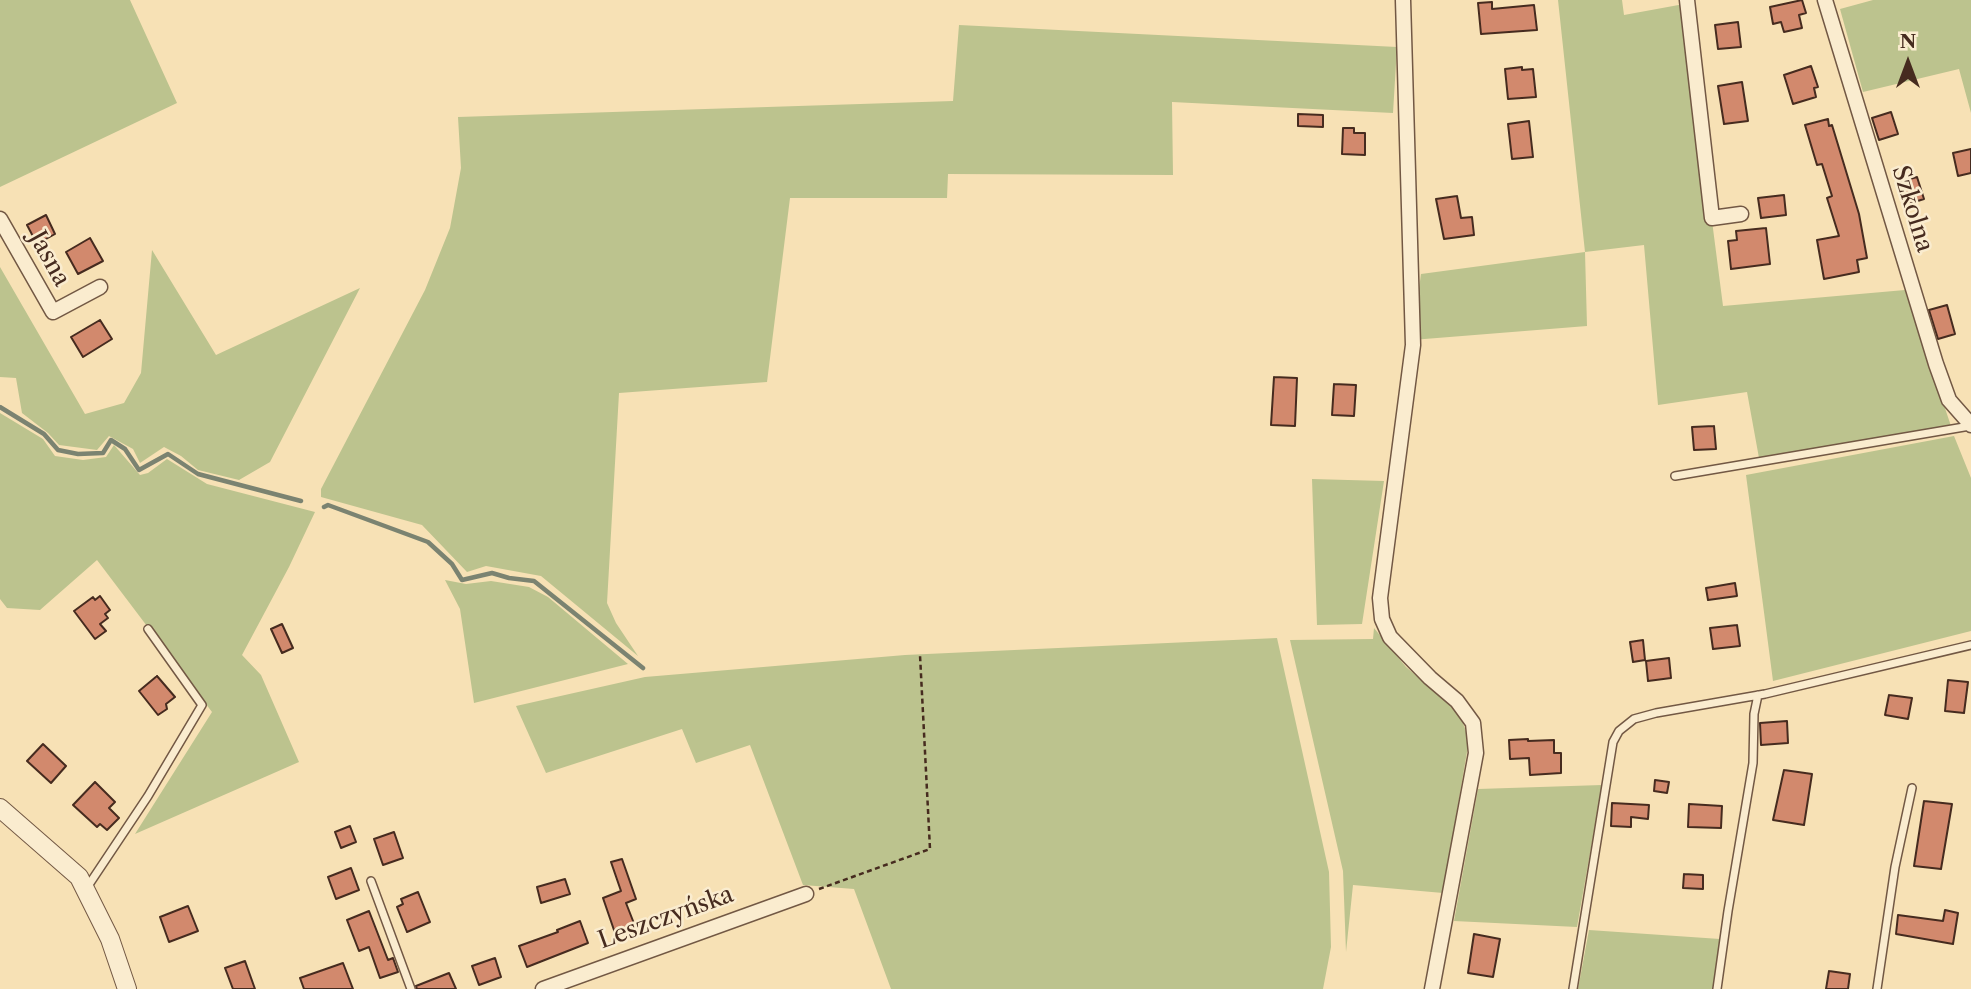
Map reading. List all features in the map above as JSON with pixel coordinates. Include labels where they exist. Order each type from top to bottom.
[{"type":"street","points":[[1403,0],[1413,345],[1380,598],[1382,619],[1390,637],[1457,702],[1473,723],[1476,753],[1432,989]]},
{"type":"street","points":[[1686,0],[1712,218],[1741,214]]},
{"type":"street","name":"Szkolna","points":[[1825,0],[1936,364],[1949,400],[1971,426]]},
{"type":"street","name":"Jasna","points":[[0,219],[53,312],[100,287]]},
{"type":"street","points":[[0,808],[83,883],[110,939],[127,989]]},
{"type":"street","name":"Leszczyńska","points":[[543,989],[806,894]]},
{"type":"lane","points":[[1675,476],[1971,426]]},
{"type":"lane","points":[[83,883],[148,796],[202,705],[148,629]]},
{"type":"lane","points":[[1573,989],[1613,742],[1619,732],[1634,719],[1758,695],[1971,645]]},
{"type":"lane","points":[[1717,989],[1753,763],[1754,714],[1758,695]]},
{"type":"lane","points":[[1877,989],[1895,867],[1912,788]]},
{"type":"lane","points":[[371,881],[411,989]]},
{"type":"path","points":[[806,894],[930,849],[920,655]]},
{"type":"green space","points":[[0,0],[130,0],[177,103],[0,187]]},
{"type":"green space","points":[[1558,0],[1622,0],[1624,15],[1684,4],[1723,306],[1905,290],[1951,426],[1759,458],[1747,392],[1658,405],[1644,245],[1585,252]]},
{"type":"green space","points":[[1873,0],[1971,0],[1971,113],[1959,69],[1863,92],[1840,9]]},
{"type":"green space","points":[[959,25],[1397,47],[1393,113],[1172,102],[1173,175],[948,174],[947,198],[790,198],[767,382],[619,393],[607,603],[616,623],[638,656],[541,576],[486,566],[467,572],[422,525],[321,497],[321,489],[425,290],[450,228],[461,168],[458,117],[953,101]]},
{"type":"green space","points":[[152,250],[216,355],[360,288],[270,462],[239,480],[198,470],[164,447],[140,463],[133,449],[109,436],[97,450],[59,445],[22,413],[16,378],[0,377],[0,267],[85,414],[124,403],[141,373]]},
{"type":"green space","points":[[1585,252],[1587,326],[1412,340],[1421,274]]},
{"type":"green space","points":[[0,413],[43,439],[55,456],[83,460],[106,457],[114,445],[140,475],[148,473],[167,459],[207,484],[315,512],[242,655],[261,675],[299,762],[135,834],[212,712],[97,560],[40,610],[7,608],[0,599]]},
{"type":"green space","points":[[1954,436],[1971,478],[1971,631],[1773,681],[1746,475]]},
{"type":"green space","points":[[1312,479],[1384,481],[1362,624],[1317,625]]},
{"type":"green space","points":[[445,580],[466,584],[491,581],[529,587],[548,597],[628,664],[474,703],[460,609]]},
{"type":"green space","points":[[1374,628],[1406,667],[1459,712],[1469,740],[1443,893],[1353,885],[1346,952],[1343,871],[1290,640],[1373,639]]},
{"type":"green space","points":[[1277,638],[1329,872],[1331,947],[1323,989],[891,989],[854,889],[803,885],[750,745],[696,763],[682,729],[546,773],[516,706],[645,677],[905,655]]},
{"type":"green space","points":[[1602,785],[1577,927],[1454,921],[1478,789]]},
{"type":"green space","points":[[1589,930],[1720,939],[1713,989],[1578,989]]},
{"type":"building","points":[[1802,0],[1806,13],[1799,15],[1802,28],[1784,32],[1781,22],[1773,24],[1770,7]]},
{"type":"building","points":[[1492,2],[1492,9],[1534,5],[1537,30],[1481,34],[1478,3]]},
{"type":"building","points":[[1738,22],[1741,47],[1718,49],[1715,25]]},
{"type":"building","points":[[1811,66],[1818,87],[1814,88],[1816,97],[1793,104],[1784,75]]},
{"type":"building","points":[[1522,67],[1522,70],[1533,69],[1536,97],[1508,99],[1505,69]]},
{"type":"building","points":[[1742,82],[1748,121],[1724,124],[1718,86]]},
{"type":"building","points":[[1891,112],[1898,134],[1879,140],[1872,118]]},
{"type":"building","points":[[1298,114],[1323,115],[1323,127],[1298,126]]},
{"type":"building","points":[[1828,119],[1859,214],[1867,258],[1857,260],[1859,272],[1824,279],[1817,240],[1839,236],[1827,198],[1832,196],[1822,164],[1817,165],[1805,125]]},
{"type":"building","points":[[1529,121],[1533,157],[1512,159],[1508,124]]},
{"type":"building","points":[[1343,128],[1354,128],[1354,133],[1365,133],[1365,155],[1342,154]]},
{"type":"building","points":[[1971,149],[1971,173],[1958,176],[1953,153]]},
{"type":"building","points":[[1917,177],[1924,199],[1905,205],[1899,182]]},
{"type":"building","points":[[1784,195],[1786,215],[1761,218],[1758,198]]},
{"type":"building","points":[[1457,196],[1461,218],[1472,217],[1474,235],[1444,239],[1436,199]]},
{"type":"building","points":[[46,215],[55,234],[37,244],[27,225]]},
{"type":"building","points":[[1766,228],[1770,264],[1731,269],[1728,241],[1737,240],[1736,231]]},
{"type":"building","points":[[90,238],[103,261],[78,274],[66,252]]},
{"type":"building","points":[[1947,305],[1955,334],[1938,339],[1929,310]]},
{"type":"building","points":[[100,320],[112,339],[83,357],[71,337]]},
{"type":"building","points":[[1274,377],[1297,378],[1295,426],[1271,425]]},
{"type":"building","points":[[1334,384],[1356,385],[1354,416],[1332,415]]},
{"type":"building","points":[[1714,426],[1716,449],[1694,450],[1692,427]]},
{"type":"building","points":[[1735,583],[1737,596],[1708,600],[1706,588]]},
{"type":"building","points":[[100,596],[110,610],[105,614],[108,618],[100,624],[106,631],[95,639],[74,611],[93,597],[95,600]]},
{"type":"building","points":[[282,624],[293,648],[282,653],[271,629]]},
{"type":"building","points":[[1737,625],[1740,646],[1713,649],[1710,628]]},
{"type":"building","points":[[1643,640],[1645,660],[1633,662],[1630,642]]},
{"type":"building","points":[[1669,658],[1671,678],[1648,681],[1646,661]]},
{"type":"building","points":[[157,676],[175,697],[166,704],[167,709],[158,715],[139,691]]},
{"type":"building","points":[[1948,680],[1968,682],[1964,713],[1945,711]]},
{"type":"building","points":[[1889,695],[1912,698],[1908,719],[1885,715]]},
{"type":"building","points":[[1787,721],[1788,743],[1761,745],[1760,723]]},
{"type":"building","points":[[1509,740],[1554,740],[1554,753],[1561,753],[1561,773],[1530,775],[1529,758],[1510,759]]},
{"type":"building","points":[[43,744],[66,766],[51,783],[27,761]]},
{"type":"building","points":[[1784,770],[1812,774],[1804,825],[1773,820]]},
{"type":"building","points":[[1655,780],[1669,782],[1667,793],[1654,791]]},
{"type":"building","points":[[95,782],[115,802],[109,808],[119,818],[107,830],[100,824],[97,827],[73,805]]},
{"type":"building","points":[[1924,801],[1952,804],[1941,869],[1914,866]]},
{"type":"building","points":[[1612,803],[1649,805],[1648,819],[1631,817],[1631,827],[1611,826]]},
{"type":"building","points":[[1689,804],[1722,806],[1721,828],[1688,827]]},
{"type":"building","points":[[350,826],[356,842],[341,848],[335,832]]},
{"type":"building","points":[[394,832],[403,858],[383,865],[374,839]]},
{"type":"building","points":[[622,859],[636,899],[626,903],[635,926],[615,933],[603,898],[621,891],[611,862]]},
{"type":"building","points":[[351,868],[359,890],[336,899],[328,877]]},
{"type":"building","points":[[1684,874],[1703,875],[1703,889],[1683,888]]},
{"type":"building","points":[[565,879],[570,894],[541,903],[537,887]]},
{"type":"building","points":[[418,892],[430,922],[407,932],[397,907],[403,904],[401,899]]},
{"type":"building","points":[[188,906],[198,931],[169,942],[160,917]]},
{"type":"building","points":[[1945,910],[1958,913],[1953,944],[1896,934],[1898,915],[1943,921]]},
{"type":"building","points":[[369,911],[388,960],[393,958],[398,972],[380,978],[369,947],[359,951],[347,920]]},
{"type":"building","points":[[580,921],[588,943],[527,967],[519,946]]},
{"type":"building","points":[[1474,934],[1500,939],[1493,977],[1468,973]]},
{"type":"building","points":[[495,958],[501,977],[479,985],[472,966]]},
{"type":"building","points":[[245,961],[255,989],[233,989],[225,968]]},
{"type":"building","points":[[343,963],[353,989],[304,989],[300,978]]},
{"type":"building","points":[[1829,971],[1850,974],[1848,989],[1826,989]]},
{"type":"building","points":[[449,973],[456,989],[417,989],[416,986]]},
{"type":"waterway","points":[[0,407],[44,434],[58,450],[78,454],[103,453],[111,440],[125,449],[139,470],[168,454],[198,474],[301,501]]},
{"type":"waterway","points":[[324,507],[328,505],[428,542],[452,564],[462,580],[492,573],[534,581],[643,668]]}]
